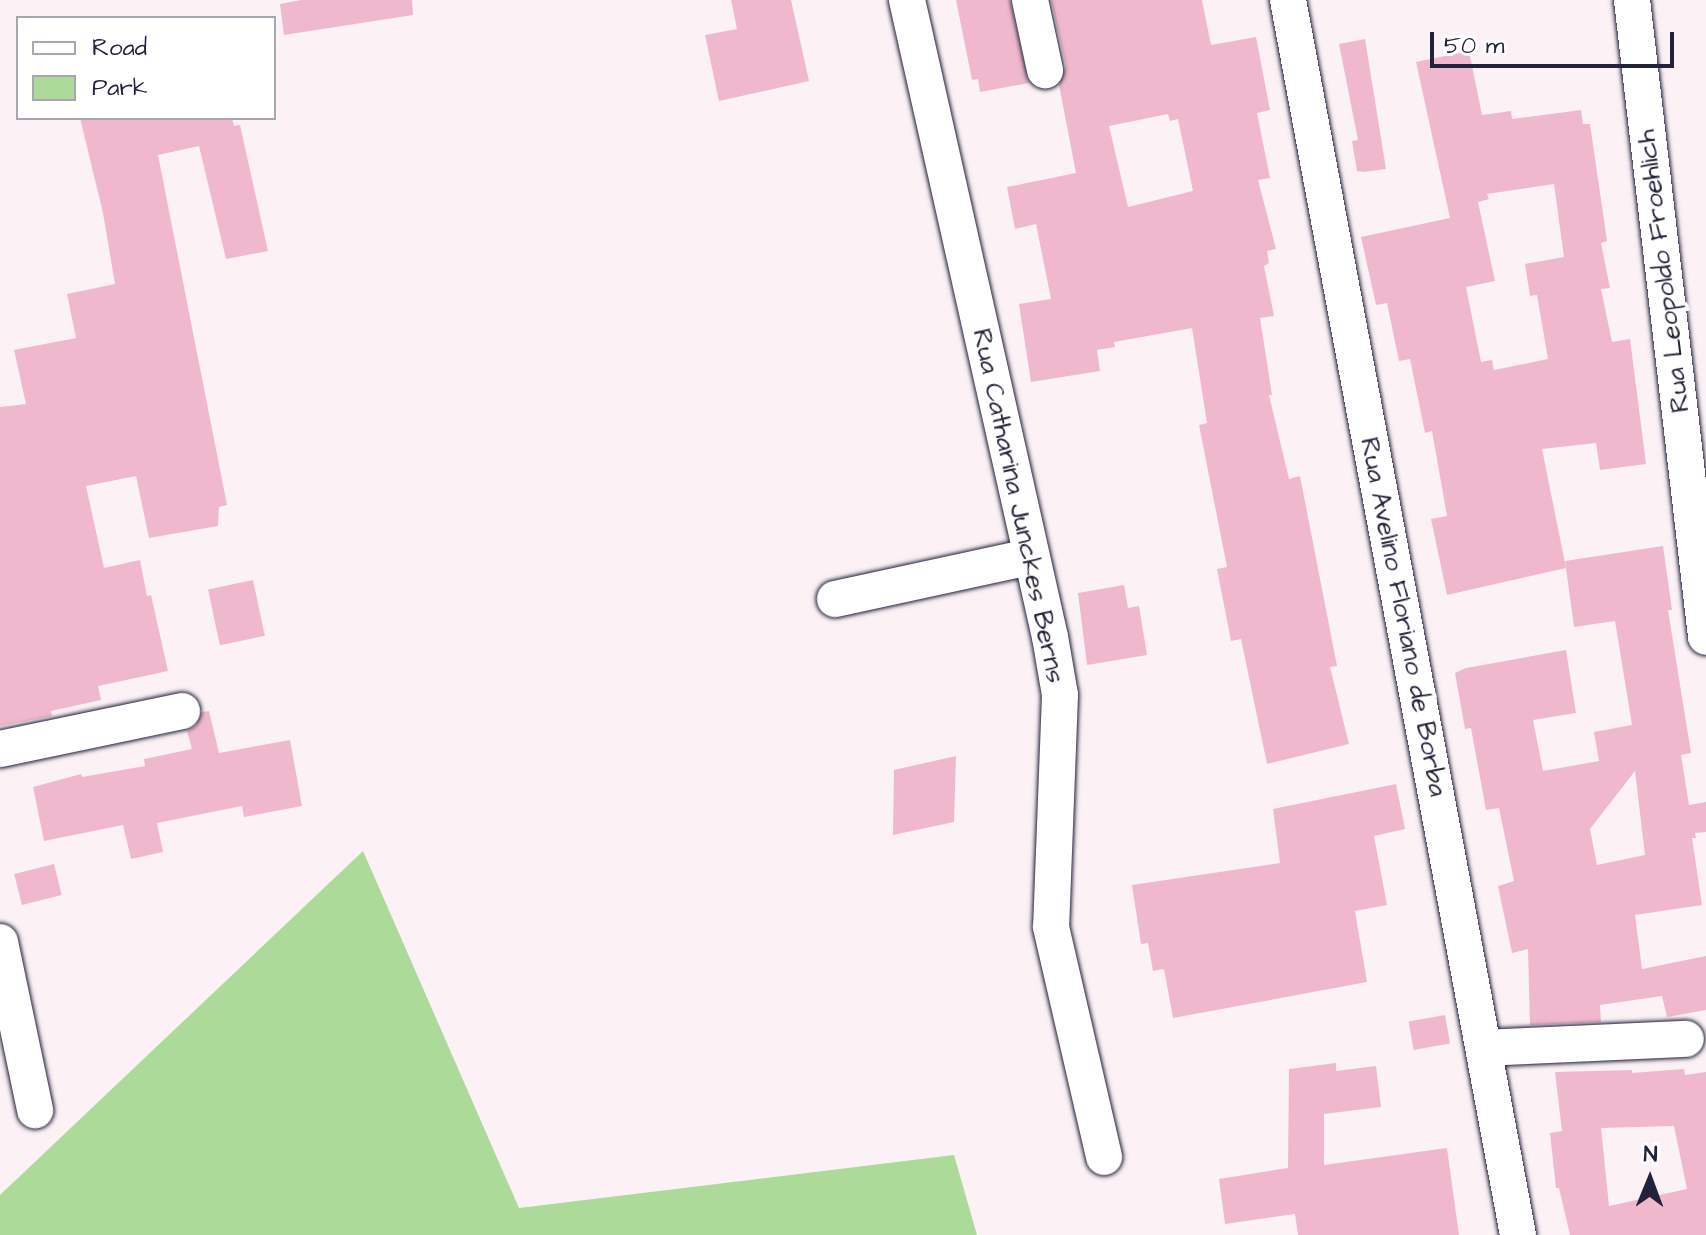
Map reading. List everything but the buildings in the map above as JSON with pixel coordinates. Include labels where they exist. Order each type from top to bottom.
[{"type":"street","name":"Rua Catharina Junckes Berns","points":[[907,0],[1060,695],[1051,927],[1104,1157]]},
{"type":"street","points":[[1030,0],[1045,70]]},
{"type":"street","name":"Rua Avelino Floriano de Borba","points":[[1288,0],[1518,1235]]},
{"type":"street","name":"Rua Leopoldo Froehlich","points":[[1632,0],[1706,637]]},
{"type":"street","points":[[835,599],[1030,557]]},
{"type":"street","points":[[0,749],[182,711]]},
{"type":"street","points":[[0,942],[35,1110]]},
{"type":"street","points":[[1484,1048],[1686,1039]]},
{"type":"green space","points":[[363,851],[519,1208],[954,1155],[977,1235],[0,1235],[0,1195]]}]
